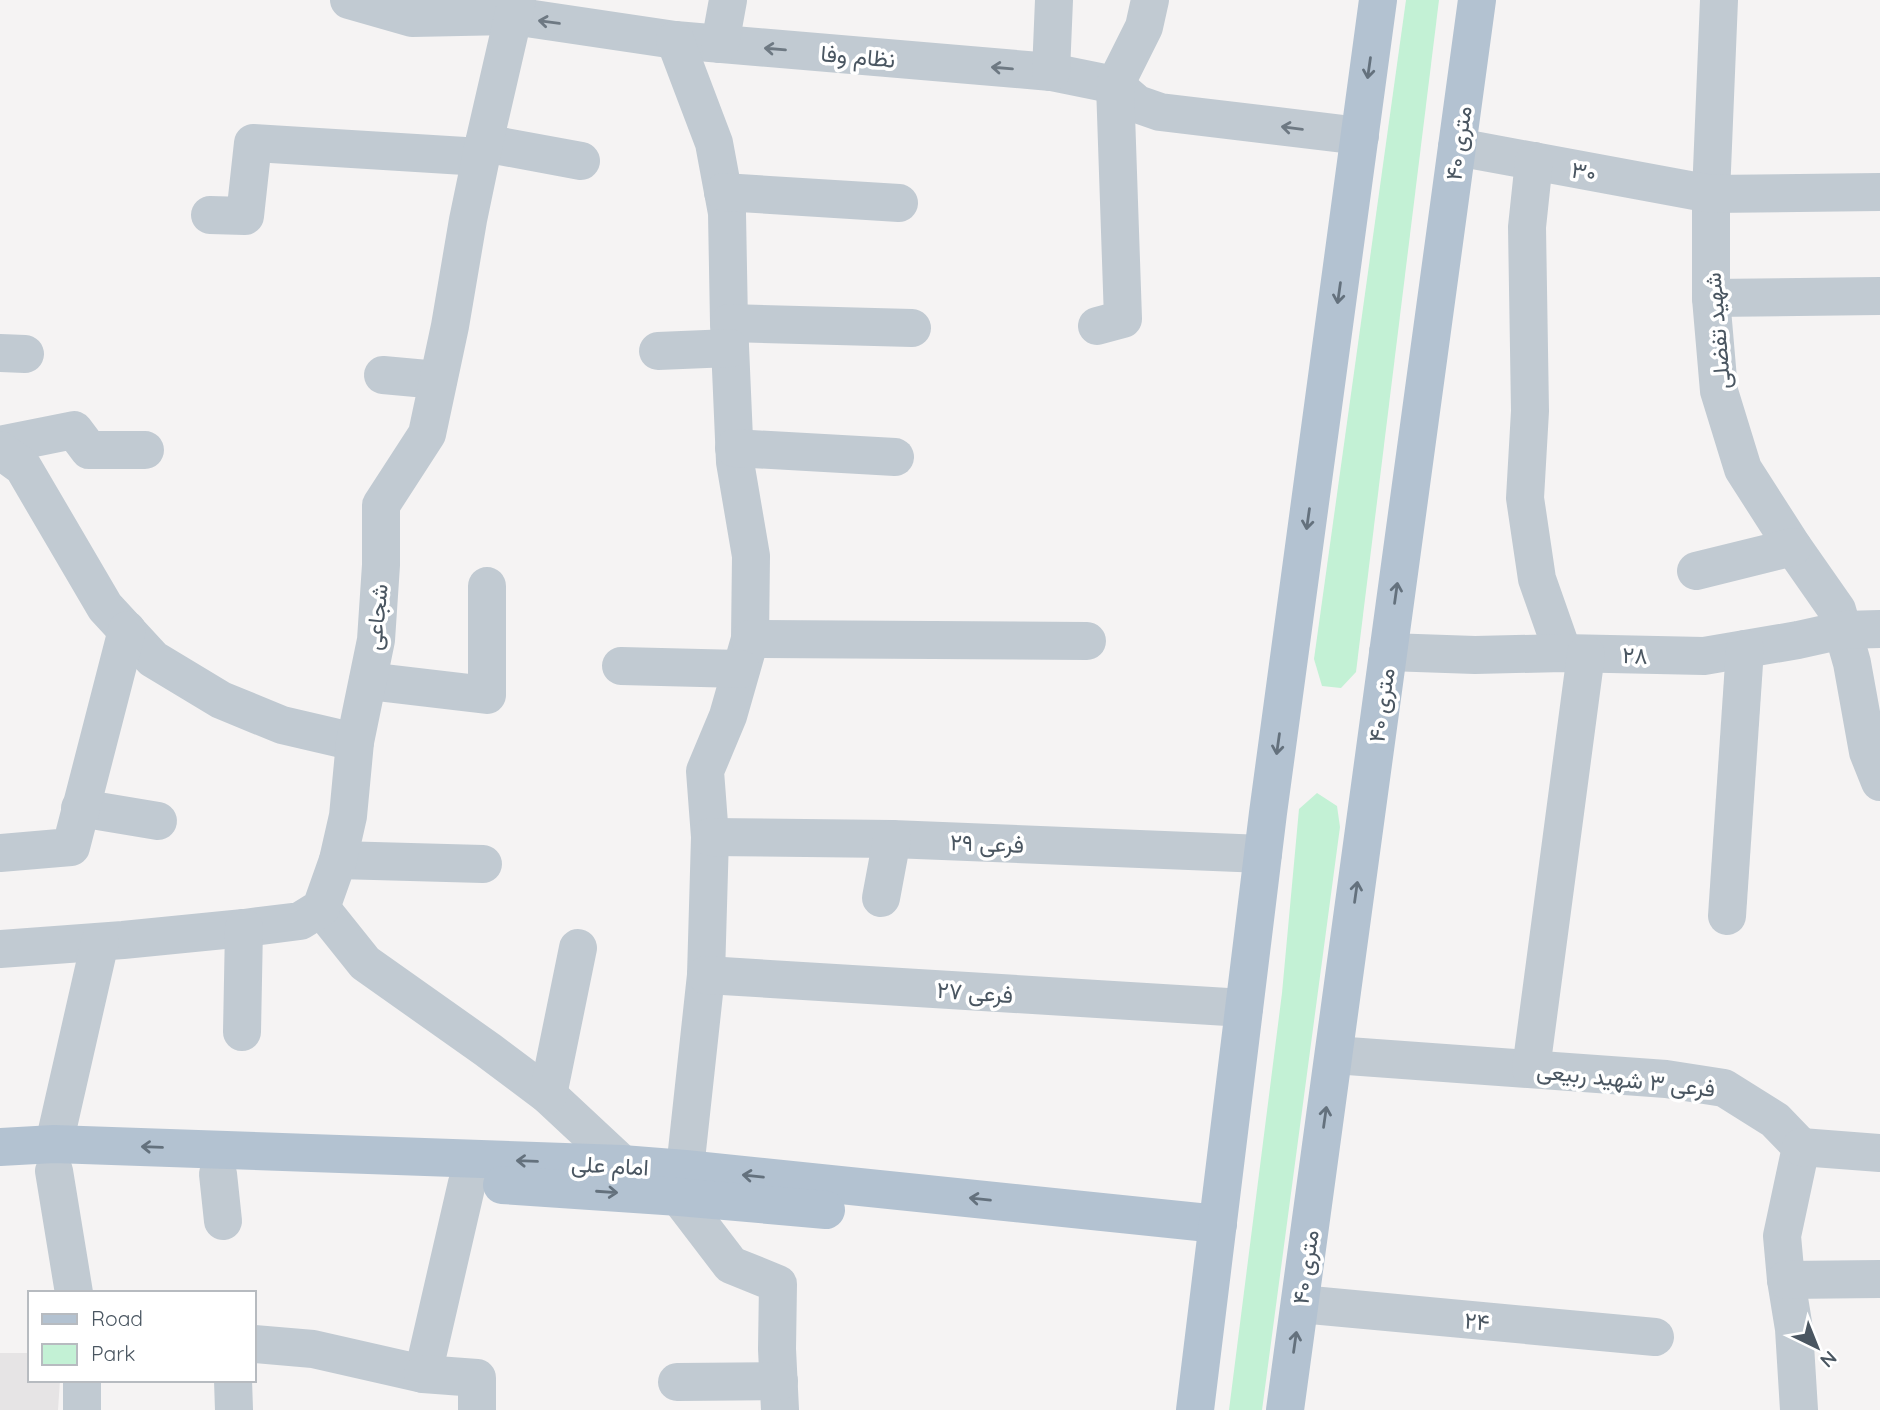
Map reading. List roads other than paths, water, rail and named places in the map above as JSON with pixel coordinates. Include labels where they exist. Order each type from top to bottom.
[{"type":"main road","points":[[1195,1410],[1263,855],[1378,0]]},
{"type":"main road","name":"۴۰ متری","points":[[1285,1410],[1477,0]]},
{"type":"main road","name":"امام علی","points":[[0,1147],[54,1157],[622,1164],[682,1183],[1217,1235]]},
{"type":"main road","points":[[0,1171],[54,1157],[218,1174],[467,1183],[682,1183]]},
{"type":"street","name":"نظام وفا","points":[[349,0],[412,18],[515,8],[675,40],[1051,72],[1115,85],[1137,104],[1160,112],[1360,136]]},
{"type":"street","points":[[720,44],[728,0]]},
{"type":"street","points":[[1051,72],[1054,0]]},
{"type":"street","points":[[1097,326],[1123,319],[1115,85],[1144,27],[1150,0]]},
{"type":"street","name":"شهید تفضلی","points":[[1720,0],[1711,194],[1711,299],[1719,391],[1743,469],[1837,610],[1862,629],[1852,663],[1868,752],[1880,782]]},
{"type":"street","name":"شجاعی","points":[[321,908],[338,860],[348,816],[355,742],[376,640],[382,505],[426,434],[450,326],[482,150],[515,8]]},
{"type":"street","points":[[675,40],[714,143],[727,213],[735,463],[751,556],[745,654],[728,716],[705,771],[710,837],[706,975],[682,1183],[731,1265],[778,1284],[780,1395],[677,1382]]},
{"type":"street","points":[[210,215],[246,216],[253,143],[482,150],[580,161]]},
{"type":"street","name":"۳۰","points":[[1457,148],[1711,194],[1880,192]]},
{"type":"street","points":[[1531,1069],[1575,654],[1537,579],[1525,498],[1530,411],[1527,227],[1534,161]]},
{"type":"street","points":[[723,192],[898,203]]},
{"type":"street","points":[[1711,299],[1880,296]]},
{"type":"street","points":[[658,351],[729,336],[912,328]]},
{"type":"street","points":[[383,375],[438,380]]},
{"type":"street","points":[[0,447],[74,430],[89,450],[145,450]]},
{"type":"street","points":[[0,447],[23,467],[104,607],[153,659],[221,700],[282,725],[355,742]]},
{"type":"street","points":[[734,448],[895,457]]},
{"type":"street","points":[[1696,571],[1793,547]]},
{"type":"street","points":[[368,681],[487,695],[487,586]]},
{"type":"street","name":"۲۸","points":[[1388,652],[1704,656],[1862,629]]},
{"type":"street","points":[[0,853],[71,847],[127,631]]},
{"type":"street","points":[[621,666],[745,654],[1087,641]]},
{"type":"street","points":[[1727,916],[1745,649]]},
{"type":"street","points":[[80,808],[158,821]]},
{"type":"street","name":"فرعی ۲۹","points":[[710,837],[892,839],[1263,855]]},
{"type":"street","points":[[881,898],[892,839]]},
{"type":"street","points":[[338,860],[483,864]]},
{"type":"street","points":[[0,949],[244,928],[300,920],[321,908],[365,963],[548,1095],[622,1164]]},
{"type":"street","points":[[242,1032],[244,928]]},
{"type":"street","points":[[74,1291],[54,1157],[100,942]]},
{"type":"street","points":[[548,1095],[578,948]]},
{"type":"street","name":"فرعی ۲۷","points":[[706,975],[1244,1009]]},
{"type":"street","name":"فرعی ۳ شهید ربیعی","points":[[1334,1055],[1666,1079],[1724,1088],[1775,1120],[1801,1147]]},
{"type":"street","points":[[1799,1410],[1794,1329],[1782,1236],[1801,1147],[1880,1153]]},
{"type":"street","points":[[218,1174],[223,1221]]},
{"type":"street","points":[[423,1374],[467,1183]]},
{"type":"street","points":[[1786,1280],[1880,1279]]},
{"type":"street","name":"۲۴","points":[[1300,1304],[1655,1337]]},
{"type":"street","points":[[256,1344],[313,1349],[423,1374],[477,1378],[477,1410]]},
{"type":"street","points":[[82,1382],[82,1410]]},
{"type":"street","points":[[233,1382],[234,1410]]}]
